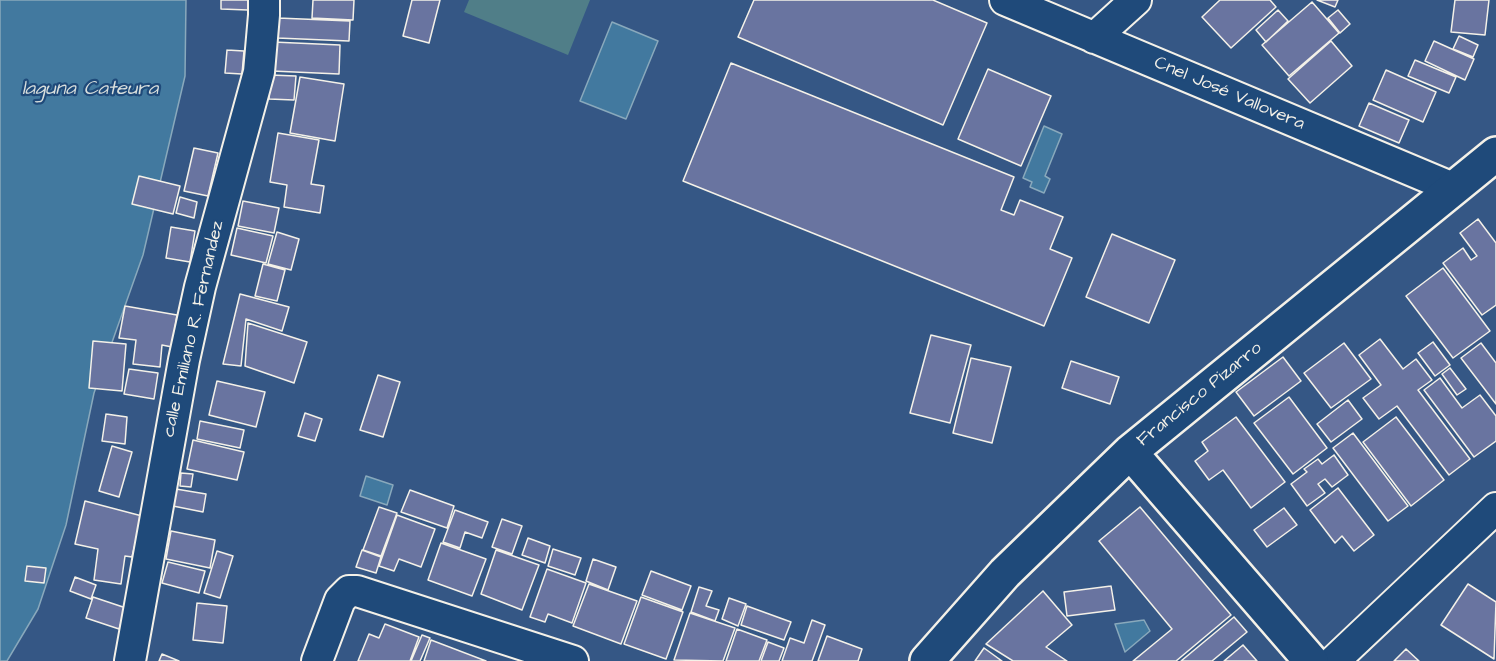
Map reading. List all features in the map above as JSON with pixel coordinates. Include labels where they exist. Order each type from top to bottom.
[{"type":"street","name":"calle Emiliano R. Fernandez","points":[[130,661],[184,360],[201,287],[259,72],[264,0]]},
{"type":"street","name":"Cnel José Vallovera","points":[[1005,0],[1453,188]]},
{"type":"street","points":[[1094,38],[1136,0]]},
{"type":"street","name":"Francisco Pizarro","points":[[927,661],[1005,573],[1130,452],[1496,154]]},
{"type":"street","points":[[1130,452],[1311,661]]},
{"type":"street","points":[[1334,661],[1496,508]]},
{"type":"street","points":[[317,661],[340,600],[349,591],[357,591],[573,661]]},
{"type":"green space","points":[[469,0],[590,0],[568,55],[464,12]]},
{"type":"water","name":"laguna Cateura","points":[[0,0],[186,0],[185,76],[143,255],[94,393],[66,525],[38,609],[7,661],[0,661]]},
{"type":"water","points":[[612,22],[658,41],[626,119],[580,101]]},
{"type":"water","points":[[1044,126],[1062,134],[1045,176],[1050,179],[1044,193],[1030,187],[1032,182],[1023,178]]},
{"type":"water","points":[[366,476],[393,485],[387,505],[360,496]]},
{"type":"water","points":[[1144,620],[1150,631],[1125,652],[1115,624]]},
{"type":"building","points":[[221,0],[248,0],[248,10],[221,9]]},
{"type":"building","points":[[313,0],[354,0],[353,20],[312,18]]},
{"type":"building","points":[[412,0],[440,0],[429,43],[403,36]]},
{"type":"building","points":[[754,0],[933,0],[987,23],[943,125],[738,37]]},
{"type":"building","points":[[1220,0],[1270,0],[1276,7],[1231,48],[1202,17]]},
{"type":"building","points":[[1317,0],[1338,0],[1335,7]]},
{"type":"building","points":[[1455,0],[1489,0],[1485,35],[1451,32]]},
{"type":"building","points":[[1312,2],[1339,33],[1289,76],[1262,45]]},
{"type":"building","points":[[1278,10],[1288,21],[1266,42],[1256,30]]},
{"type":"building","points":[[1338,10],[1350,24],[1340,33],[1328,18]]},
{"type":"building","points":[[278,18],[350,21],[349,41],[277,38]]},
{"type":"building","points":[[1459,36],[1478,45],[1473,57],[1453,49]]},
{"type":"building","points":[[1331,41],[1352,66],[1310,103],[1288,79]]},
{"type":"building","points":[[1434,41],[1474,59],[1465,80],[1425,61]]},
{"type":"building","points":[[273,42],[340,45],[339,74],[272,71]]},
{"type":"building","points":[[227,50],[244,51],[242,74],[225,73]]},
{"type":"building","points":[[1415,60],[1456,77],[1449,93],[1408,76]]},
{"type":"building","points":[[731,63],[1014,177],[1001,210],[1014,215],[1020,200],[1063,217],[1050,249],[1072,258],[1044,326],[683,181]]},
{"type":"building","points":[[988,69],[1051,96],[1021,166],[958,139]]},
{"type":"building","points":[[1386,70],[1436,92],[1423,122],[1373,100]]},
{"type":"building","points":[[270,75],[296,76],[294,100],[269,99]]},
{"type":"building","points":[[300,77],[344,84],[335,141],[290,133]]},
{"type":"building","points":[[1369,103],[1409,120],[1399,143],[1359,126]]},
{"type":"building","points":[[278,133],[319,140],[311,184],[324,186],[320,213],[284,207],[287,185],[270,182]]},
{"type":"building","points":[[194,148],[218,153],[208,196],[184,191]]},
{"type":"building","points":[[139,176],[180,186],[173,214],[132,204]]},
{"type":"building","points":[[180,197],[197,202],[194,218],[176,213]]},
{"type":"building","points":[[243,201],[279,208],[274,233],[238,226]]},
{"type":"building","points":[[1478,219],[1496,243],[1496,305],[1482,315],[1443,263],[1463,248],[1471,260],[1477,256],[1460,233]]},
{"type":"building","points":[[171,227],[195,231],[190,262],[166,258]]},
{"type":"building","points":[[237,228],[273,236],[266,263],[231,255]]},
{"type":"building","points":[[277,232],[299,239],[291,270],[268,264]]},
{"type":"building","points":[[1112,234],[1175,260],[1149,323],[1086,297]]},
{"type":"building","points":[[263,264],[285,270],[277,301],[255,296]]},
{"type":"building","points":[[1443,268],[1490,331],[1453,358],[1406,296]]},
{"type":"building","points":[[240,294],[289,307],[282,331],[246,319],[241,366],[223,364]]},
{"type":"building","points":[[125,306],[177,315],[172,347],[162,345],[160,367],[133,364],[136,340],[119,338]]},
{"type":"building","points":[[248,323],[307,342],[294,383],[245,366]]},
{"type":"building","points":[[931,335],[971,345],[950,423],[910,413]]},
{"type":"building","points":[[1380,339],[1403,369],[1416,359],[1432,380],[1418,390],[1470,459],[1449,475],[1397,406],[1379,419],[1363,398],[1381,385],[1359,355]]},
{"type":"building","points":[[93,341],[126,344],[122,391],[89,388]]},
{"type":"building","points":[[1433,342],[1450,365],[1435,376],[1418,353]]},
{"type":"building","points":[[1344,343],[1371,379],[1331,408],[1304,373]]},
{"type":"building","points":[[1481,343],[1496,363],[1496,404],[1461,358]]},
{"type":"building","points":[[1283,357],[1301,381],[1254,416],[1236,392]]},
{"type":"building","points":[[971,358],[1011,367],[992,443],[953,433]]},
{"type":"building","points":[[1071,361],[1119,377],[1110,404],[1062,388]]},
{"type":"building","points":[[1450,368],[1466,389],[1457,395],[1442,374]]},
{"type":"building","points":[[129,369],[158,373],[154,399],[124,394]]},
{"type":"building","points":[[378,375],[400,382],[383,437],[360,430]]},
{"type":"building","points":[[1440,378],[1462,408],[1480,395],[1496,416],[1496,441],[1474,457],[1424,390]]},
{"type":"building","points":[[217,381],[265,392],[256,427],[209,415]]},
{"type":"building","points":[[1289,397],[1327,448],[1293,474],[1254,423]]},
{"type":"building","points":[[1348,400],[1362,419],[1331,442],[1317,424]]},
{"type":"building","points":[[305,413],[322,419],[315,441],[298,436]]},
{"type":"building","points":[[106,414],[127,417],[125,444],[102,441]]},
{"type":"building","points":[[1236,417],[1285,482],[1251,508],[1223,470],[1209,480],[1195,461],[1208,451],[1202,442]]},
{"type":"building","points":[[1396,417],[1444,480],[1411,506],[1363,442]]},
{"type":"building","points":[[200,421],[244,430],[240,448],[197,439]]},
{"type":"building","points":[[1353,433],[1408,506],[1388,521],[1333,448]]},
{"type":"building","points":[[193,440],[244,452],[237,480],[187,469]]},
{"type":"building","points":[[112,446],[132,452],[119,497],[99,491]]},
{"type":"building","points":[[1334,455],[1348,475],[1332,487],[1325,479],[1318,484],[1325,493],[1307,506],[1291,484],[1307,472],[1304,469],[1318,459],[1322,464]]},
{"type":"building","points":[[181,473],[193,474],[191,487],[180,486]]},
{"type":"building","points":[[1338,488],[1374,535],[1354,551],[1342,536],[1335,543],[1310,510]]},
{"type":"building","points":[[176,489],[206,494],[203,512],[173,506]]},
{"type":"building","points":[[410,490],[454,506],[447,528],[401,512]]},
{"type":"building","points":[[85,501],[142,516],[132,557],[125,556],[121,584],[94,580],[98,549],[75,544]]},
{"type":"building","points":[[379,507],[397,513],[381,556],[363,550]]},
{"type":"building","points":[[1140,507],[1231,615],[1176,661],[1133,661],[1172,629],[1099,541]]},
{"type":"building","points":[[1284,508],[1297,525],[1267,547],[1254,530]]},
{"type":"building","points":[[455,510],[488,522],[482,538],[465,532],[460,548],[443,542]]},
{"type":"building","points":[[397,515],[435,529],[421,567],[399,559],[394,571],[379,566]]},
{"type":"building","points":[[502,519],[522,526],[512,554],[492,547]]},
{"type":"building","points":[[171,531],[215,540],[210,568],[166,559]]},
{"type":"building","points":[[528,538],[550,546],[545,563],[522,555]]},
{"type":"building","points":[[441,543],[486,559],[472,596],[428,580]]},
{"type":"building","points":[[553,549],[581,558],[575,575],[548,566]]},
{"type":"building","points":[[362,550],[381,557],[376,573],[356,567]]},
{"type":"building","points":[[496,550],[539,565],[522,610],[481,594]]},
{"type":"building","points":[[217,551],[233,556],[220,598],[204,593]]},
{"type":"building","points":[[593,559],[616,567],[608,590],[586,581]]},
{"type":"building","points":[[168,562],[205,571],[199,593],[162,583]]},
{"type":"building","points":[[27,566],[46,568],[44,583],[25,581]]},
{"type":"building","points":[[547,569],[586,583],[572,623],[548,614],[545,622],[530,617]]},
{"type":"building","points":[[651,571],[691,586],[682,610],[642,595]]},
{"type":"building","points":[[75,577],[96,585],[91,599],[70,591]]},
{"type":"building","points":[[589,584],[637,601],[621,644],[573,626]]},
{"type":"building","points":[[1468,584],[1496,602],[1494,659],[1441,625]]},
{"type":"building","points":[[1111,586],[1115,610],[1067,616],[1064,592]]},
{"type":"building","points":[[699,587],[712,591],[706,606],[719,610],[715,621],[691,612]]},
{"type":"building","points":[[1043,591],[1072,625],[1046,647],[1067,661],[1013,661],[986,644]]},
{"type":"building","points":[[93,597],[126,608],[119,629],[86,618]]},
{"type":"building","points":[[641,597],[683,612],[666,659],[624,644]]},
{"type":"building","points":[[729,598],[746,604],[738,626],[722,619]]},
{"type":"building","points":[[197,603],[227,606],[223,643],[193,640]]},
{"type":"building","points":[[747,606],[791,622],[784,640],[741,625]]},
{"type":"building","points":[[690,613],[735,628],[723,661],[674,660]]},
{"type":"building","points":[[1234,617],[1247,632],[1212,661],[1181,661]]},
{"type":"building","points":[[812,620],[825,625],[812,661],[782,661],[790,638],[804,643]]},
{"type":"building","points":[[385,624],[419,637],[410,661],[358,661],[369,634],[379,638]]},
{"type":"building","points":[[737,629],[767,640],[759,661],[726,661]]},
{"type":"building","points":[[422,635],[430,638],[420,661],[411,661]]},
{"type":"building","points":[[827,636],[862,649],[858,661],[818,661]]},
{"type":"building","points":[[431,640],[486,661],[424,661]]},
{"type":"building","points":[[768,642],[784,648],[779,661],[761,661]]},
{"type":"building","points":[[1243,645],[1257,661],[1224,661]]},
{"type":"building","points":[[984,648],[1002,661],[975,661]]},
{"type":"building","points":[[1406,649],[1419,661],[1394,661]]},
{"type":"building","points":[[162,654],[179,661],[159,661]]}]
